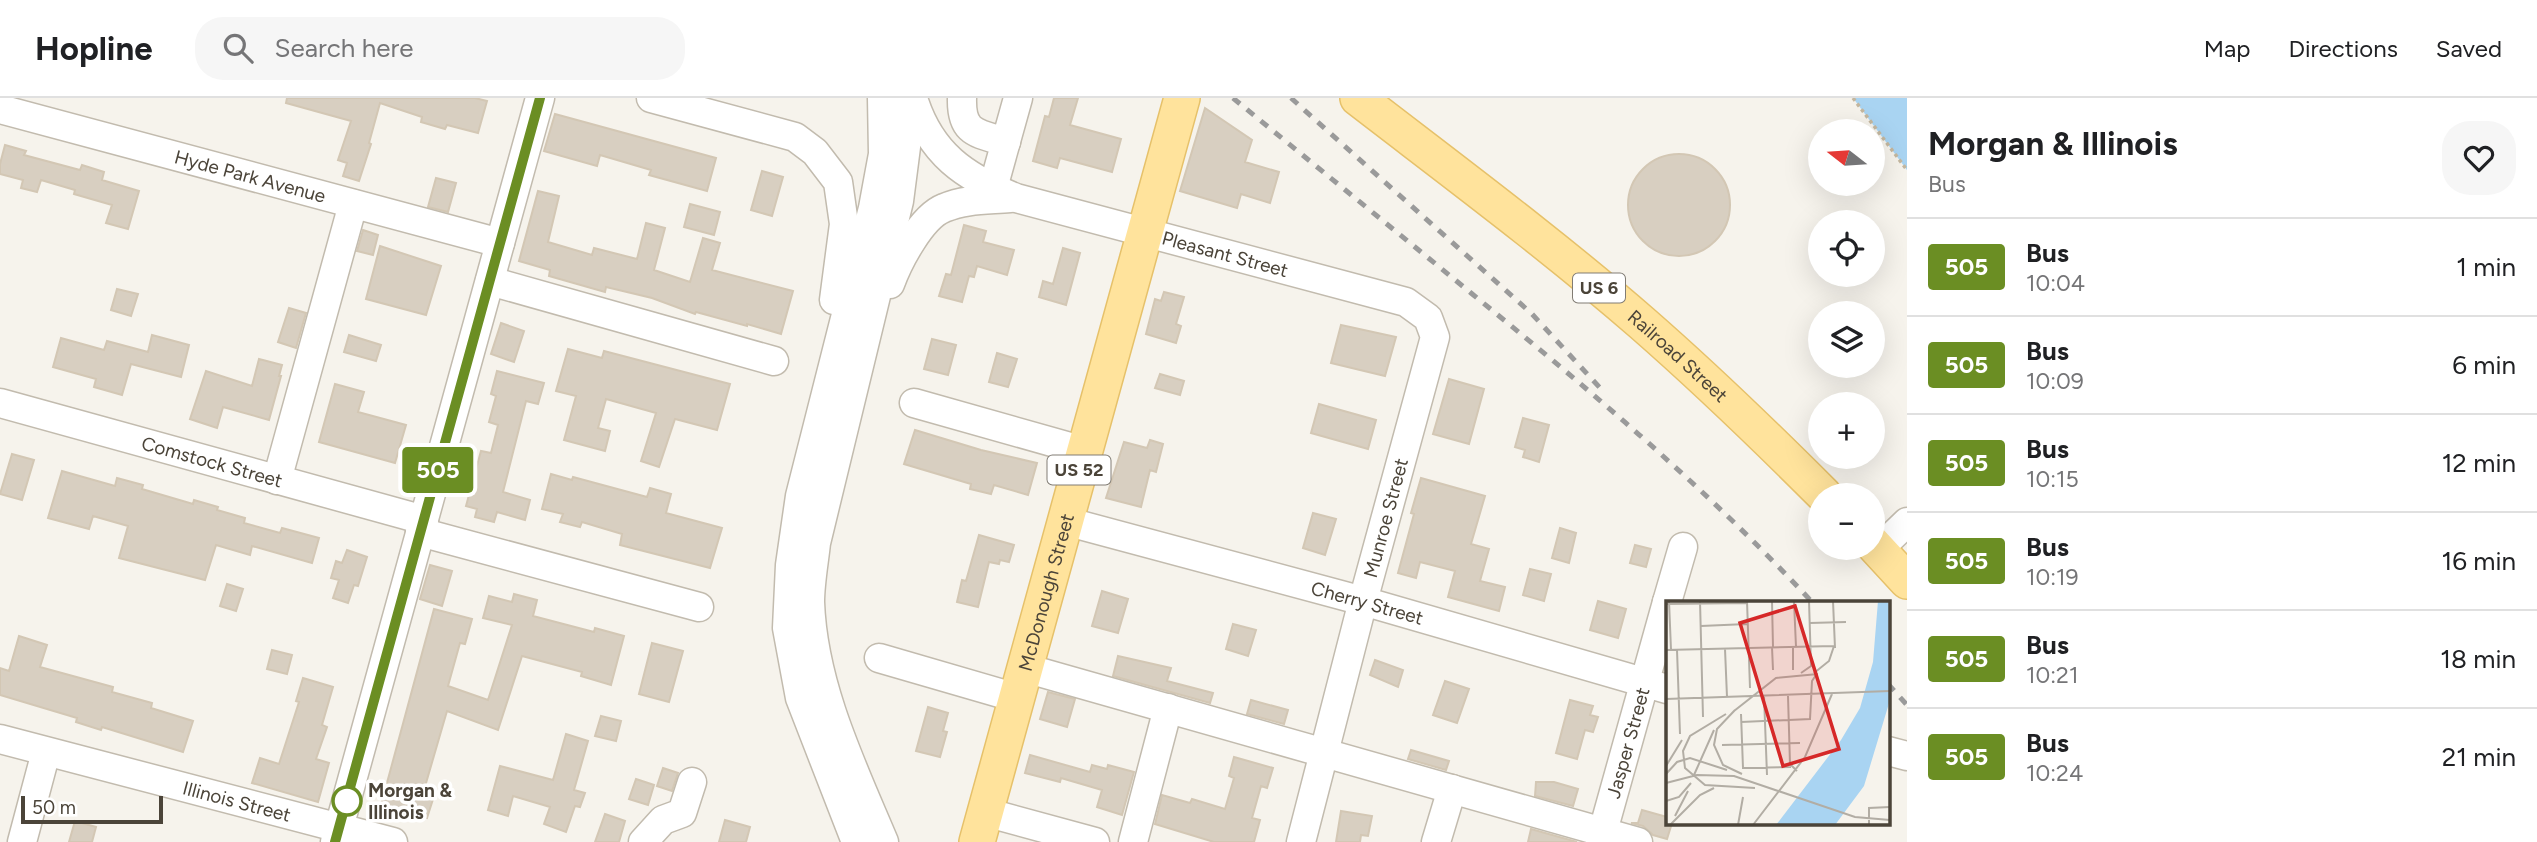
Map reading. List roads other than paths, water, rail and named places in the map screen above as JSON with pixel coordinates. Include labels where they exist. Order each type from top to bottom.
[{"type":"main road","name":"McDonough Street","points":[[981,827],[1182,98]]},
{"type":"main road","name":"Railroad Street","points":[[1358,98],[1517,221],[1641,323],[1735,407],[1812,483]]},
{"type":"main road","points":[[1885,556],[1907,581]]},
{"type":"street","points":[[337,835],[540,98]]},
{"type":"street","points":[[651,98],[703,105],[794,137],[816,152],[838,182],[844,224],[790,565],[787,628],[800,698],[856,842]]},
{"type":"street","points":[[800,496],[873,208],[883,153],[882,98]]},
{"type":"street","points":[[911,98],[933,142],[971,176],[1004,193]]},
{"type":"street","points":[[884,842],[847,753],[819,665],[810,601],[816,543],[899,201],[911,98]]},
{"type":"street","points":[[962,98],[965,125],[975,132],[1006,142]]},
{"type":"street","points":[[1004,193],[1006,142],[1018,98]]},
{"type":"street","name":"Hyde Park Avenue","points":[[0,109],[500,243]]},
{"type":"street","points":[[849,399],[891,280],[916,234],[940,209],[1004,193]]},
{"type":"street","name":"Pleasant Street","points":[[1004,193],[1406,302],[1428,318]]},
{"type":"street","points":[[277,480],[353,204]]},
{"type":"street","points":[[490,281],[774,361]]},
{"type":"street","name":"Munroe Street","points":[[1301,842],[1435,337],[1428,318]]},
{"type":"street","name":"Comstock Street","points":[[0,403],[277,480],[422,526],[699,607]]},
{"type":"street","points":[[914,403],[1084,451]]},
{"type":"street","name":"Cherry Street","points":[[1065,521],[1363,601],[1656,686]]},
{"type":"street","points":[[1885,539],[1907,522]]},
{"type":"street","name":"Jasper Street","points":[[1667,601],[1683,547]]},
{"type":"street","name":"Jasper Street","points":[[1602,837],[1656,686],[1666,610]]},
{"type":"street","points":[[879,658],[1168,708],[1451,789],[1602,837],[1638,842]]},
{"type":"street","points":[[1133,842],[1168,708]]},
{"type":"street","name":"Illinois Street","points":[[0,739],[337,835],[393,842]]},
{"type":"street","points":[[22,842],[46,752]]},
{"type":"street","points":[[1890,752],[1907,756]]},
{"type":"street","points":[[643,842],[663,820],[682,813],[691,782]]},
{"type":"street","points":[[1436,842],[1451,789]]},
{"type":"street","points":[[981,827],[1095,842]]},
{"type":"water","points":[[1853,98],[1907,98],[1907,170],[1885,141],[1885,119],[1869,119]]},
{"type":"railway","points":[[1233,98],[1604,404],[1689,480],[1811,601]]},
{"type":"railway","points":[[1291,98],[1532,314],[1602,390]]},
{"type":"railway","points":[[1890,686],[1907,705]]},
{"type":"place","name":"Morgan & Illinois","points":[[347,801]]}]
